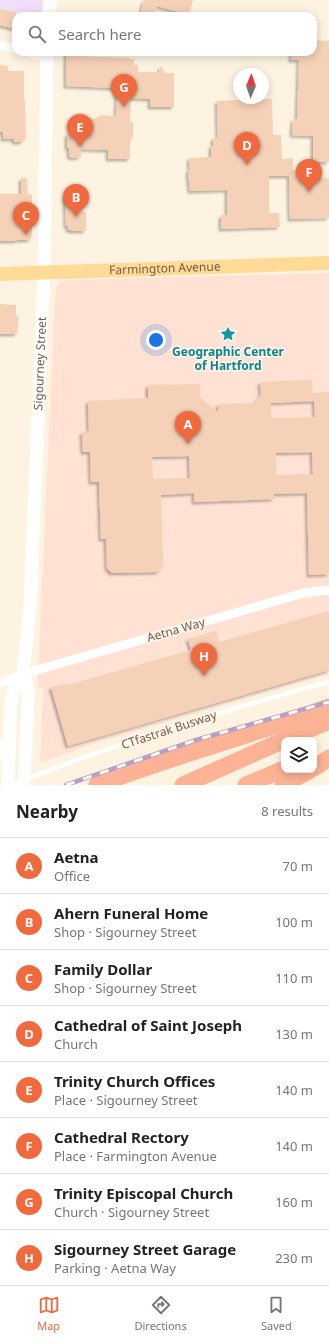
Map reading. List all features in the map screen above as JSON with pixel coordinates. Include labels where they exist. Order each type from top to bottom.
[{"type":"highway","points":[[97,785],[329,707]]},
{"type":"highway","points":[[291,737],[329,721]]},
{"type":"highway","points":[[183,785],[281,741]]},
{"type":"highway","points":[[317,755],[329,751]]},
{"type":"highway","points":[[317,766],[329,758]]},
{"type":"highway","points":[[246,785],[281,770]]},
{"type":"highway","points":[[283,785],[305,773]]},
{"type":"main road","points":[[50,12],[51,0]]},
{"type":"main road","name":"Sigourney Street","points":[[8,785],[8,767],[4,749],[11,700],[16,685],[23,674],[30,607],[44,273],[47,56]]},
{"type":"main road","name":"Farmington Avenue","points":[[0,274],[329,263]]},
{"type":"main road","name":"Sigourney Street","points":[[23,674],[27,684],[28,695],[24,785]]},
{"type":"street","points":[[0,45],[12,48]]},
{"type":"street","name":"Aetna Way","points":[[0,683],[23,674],[304,593],[329,590]]},
{"type":"lane","name":"CTfastrak Busway","points":[[12,785],[70,762],[153,734],[329,682]]},
{"type":"shaded area","points":[[0,0],[43,0],[42,12],[15,12],[0,9]]},
{"type":"shaded area","points":[[329,273],[329,674],[92,744],[40,763],[43,687],[38,688],[38,675],[55,297],[57,286],[61,282],[67,280]]},
{"type":"building","points":[[144,0],[193,0],[190,11],[188,12],[175,12],[157,6],[156,12],[141,12]]},
{"type":"building","points":[[0,9],[16,12],[12,12],[12,28],[0,25]]},
{"type":"building","points":[[317,40],[329,41],[329,162],[313,162],[313,136],[292,135],[293,119],[297,119],[299,60],[291,60],[291,56],[317,56]]},
{"type":"building","points":[[66,56],[130,58],[134,59],[134,65],[138,65],[138,72],[159,72],[161,65],[165,73],[174,73],[174,107],[150,107],[150,99],[131,98],[130,122],[133,122],[133,138],[130,138],[130,159],[108,159],[108,150],[81,149],[81,157],[73,158],[69,156],[69,148],[67,148],[67,134],[81,134],[82,118],[99,119],[100,115],[116,116],[117,98],[116,88],[66,86]]},
{"type":"building","points":[[0,65],[8,66],[8,71],[24,71],[26,138],[22,142],[14,142],[14,139],[3,139],[3,132],[0,132]]},
{"type":"building","points":[[269,99],[272,99],[273,135],[281,135],[282,159],[293,158],[293,170],[297,170],[298,179],[329,178],[329,218],[290,219],[289,176],[269,176],[269,213],[279,213],[280,227],[221,229],[221,215],[227,215],[227,190],[190,191],[188,170],[190,170],[189,158],[211,157],[213,138],[218,137],[217,101],[233,100],[233,104],[269,104]]},
{"type":"building","points":[[21,178],[27,178],[28,195],[32,194],[32,237],[29,240],[0,241],[0,194],[21,194]]},
{"type":"building","points":[[72,193],[81,193],[83,212],[86,212],[86,231],[71,231],[68,230],[68,226],[66,226],[65,196],[72,196]]},
{"type":"building","points":[[0,304],[16,305],[16,316],[19,317],[17,334],[0,334]]},
{"type":"building","points":[[312,380],[313,393],[329,392],[329,574],[309,575],[307,493],[274,494],[274,499],[194,502],[194,493],[161,495],[163,567],[158,572],[112,573],[107,568],[106,539],[101,539],[99,482],[91,482],[90,452],[83,452],[82,432],[89,431],[88,401],[148,398],[148,385],[200,384],[200,396],[218,412],[218,404],[255,403],[261,395],[260,382]],"holes":[[[314,401],[315,417],[271,418],[271,403]],[[312,452],[313,474],[276,475],[276,453]],[[189,456],[190,478],[153,479],[152,457]]]},
{"type":"building","points":[[329,611],[329,670],[68,746],[51,687],[68,683],[68,685],[191,650],[188,639],[216,631],[219,642]]},
{"type":"railway","points":[[66,785],[196,740],[329,702]]},
{"type":"place","name":"Trinity Episcopal Church","points":[[124,107]]},
{"type":"place","name":"Trinity Church Offices","points":[[80,147]]},
{"type":"place","name":"Cathedral of Saint Joseph","points":[[247,165]]},
{"type":"place","name":"Cathedral Rectory","points":[[309,192]]},
{"type":"place","name":"Ahern Funeral Home","points":[[76,217]]},
{"type":"place","name":"Family Dollar","points":[[26,235]]},
{"type":"place","name":"Geographic Center of Hartford","points":[[228,334]]},
{"type":"place","name":"Aetna","points":[[188,444]]},
{"type":"place","name":"Sigourney Street Garage","points":[[204,676]]}]
